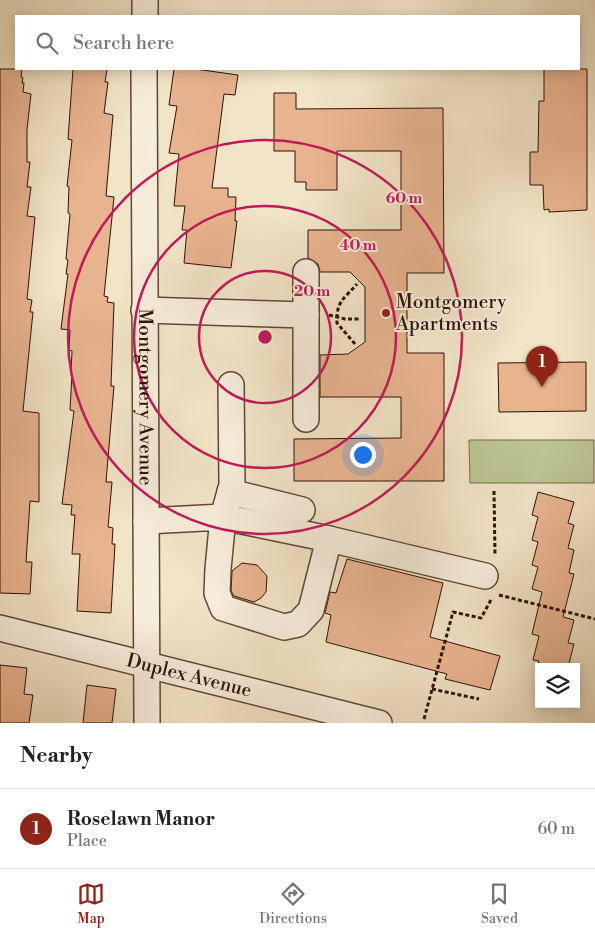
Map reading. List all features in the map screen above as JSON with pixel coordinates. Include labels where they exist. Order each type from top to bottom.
[{"type":"street","points":[[144,0],[144,15]]},
{"type":"street","name":"Montgomery Avenue","points":[[144,70],[147,723]]},
{"type":"street","points":[[306,272],[306,419]]},
{"type":"street","points":[[144,310],[306,315]]},
{"type":"street","points":[[231,385],[232,485],[223,517],[217,593],[223,608],[284,627],[298,624],[310,610],[329,539]]},
{"type":"street","points":[[230,492],[302,510]]},
{"type":"street","points":[[146,521],[223,517],[329,539],[490,566]]},
{"type":"street","name":"Duplex Avenue","points":[[0,628],[379,723]]},
{"type":"path","points":[[355,344],[337,322],[337,318],[338,305],[357,284]]},
{"type":"path","points":[[306,315],[332,315],[337,318],[360,319]]},
{"type":"path","points":[[490,566],[494,491]]},
{"type":"path","points":[[424,719],[453,612],[481,618],[495,594],[595,619]]},
{"type":"path","points":[[432,689],[478,699]]},
{"type":"green space","points":[[469,440],[594,440],[594,483],[470,483]]},
{"type":"building","points":[[0,69],[15,69],[22,70],[23,92],[31,94],[27,129],[27,162],[30,162],[27,187],[31,187],[27,216],[35,217],[27,299],[32,300],[30,312],[33,312],[23,411],[39,413],[39,502],[30,501],[26,562],[32,562],[30,594],[0,593]]},
{"type":"building","points":[[587,69],[587,210],[549,212],[549,209],[544,210],[543,185],[530,185],[530,152],[538,152],[539,101],[544,101],[544,70]]},
{"type":"building","points":[[73,70],[107,70],[105,82],[108,82],[104,113],[113,115],[106,196],[114,197],[104,296],[108,297],[107,302],[114,303],[111,386],[114,386],[106,482],[112,482],[108,527],[113,528],[112,544],[115,544],[111,613],[77,611],[80,554],[72,554],[75,515],[71,515],[72,505],[62,504],[74,411],[70,410],[72,351],[69,350],[70,330],[61,329],[68,274],[66,274],[68,260],[66,259],[70,214],[68,213],[69,187],[67,186],[72,140],[68,139]]},
{"type":"building","points":[[174,70],[202,70],[238,75],[235,95],[224,94],[212,188],[228,188],[228,197],[236,197],[235,221],[237,221],[231,268],[184,263],[187,230],[182,230],[185,206],[174,206],[179,154],[169,153],[177,106],[169,105]]},
{"type":"building","name":"Montgomery Apartments","points":[[274,93],[296,93],[296,109],[443,108],[444,273],[407,273],[407,353],[444,353],[444,481],[294,481],[294,439],[401,438],[401,397],[320,397],[320,355],[348,354],[365,342],[365,287],[350,272],[320,272],[318,264],[308,258],[308,230],[401,230],[401,151],[337,151],[337,190],[306,190],[306,182],[295,182],[295,151],[274,151]]},
{"type":"building","points":[[586,362],[586,411],[499,412],[498,363]]},
{"type":"building","points":[[538,492],[574,502],[568,523],[574,525],[568,548],[574,550],[569,573],[574,574],[563,617],[574,620],[568,643],[574,644],[569,663],[538,663],[539,661],[533,660],[539,636],[532,634],[542,592],[532,589],[538,567],[532,565],[538,542],[532,540],[538,517],[532,515]]},
{"type":"building","points":[[347,559],[443,583],[430,637],[500,656],[490,690],[445,679],[447,674],[326,642],[331,615],[325,613],[330,592],[336,593]]},
{"type":"building","points":[[242,563],[257,565],[267,576],[266,592],[254,602],[234,596],[231,591],[232,571]]},
{"type":"building","points":[[0,665],[27,668],[24,694],[33,695],[29,723],[0,723]]},
{"type":"building","points":[[87,685],[116,689],[112,723],[83,723]]},
{"type":"place","name":"Montgomery Apartments","points":[[386,313]]},
{"type":"place","name":"Roselawn Manor","points":[[542,387]]}]
